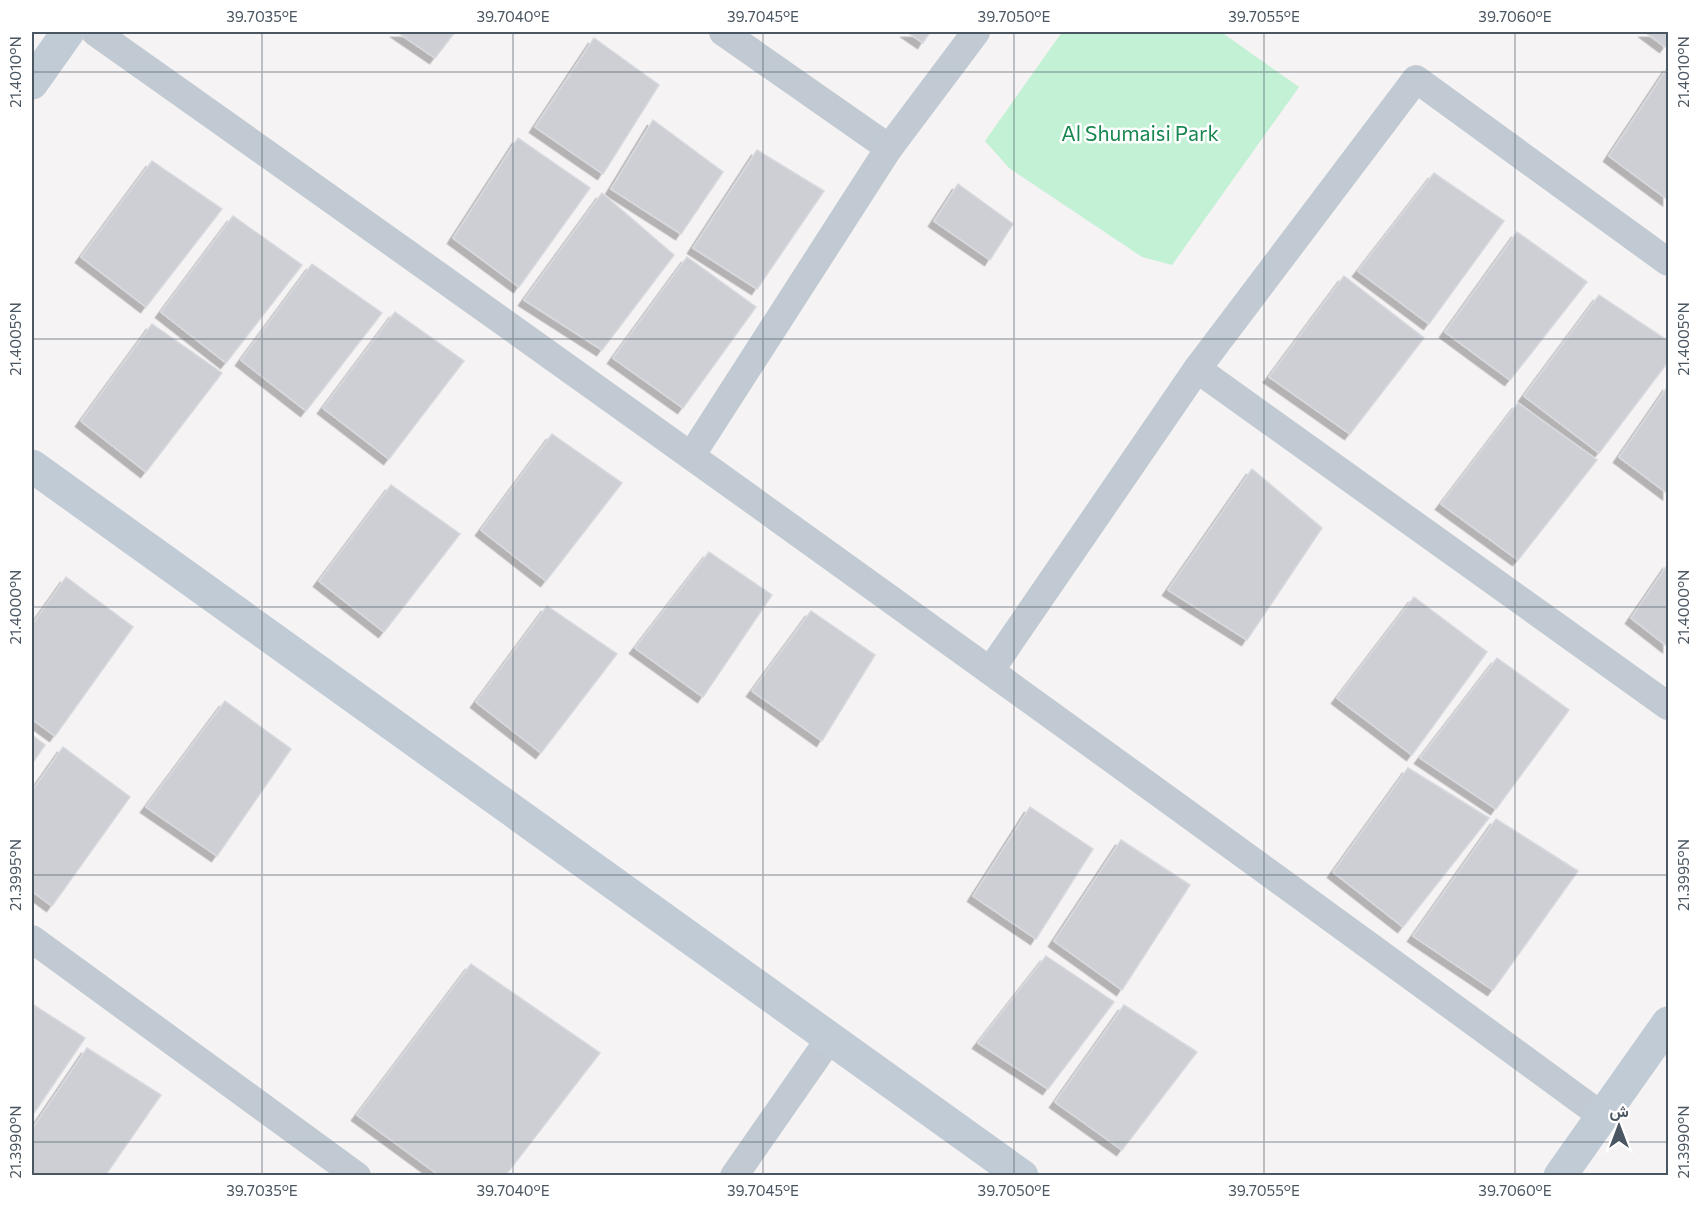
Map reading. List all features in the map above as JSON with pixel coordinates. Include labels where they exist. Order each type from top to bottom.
[{"type":"main road","points":[[32,83],[68,32]]},
{"type":"main road","points":[[32,466],[1022,1176]]},
{"type":"main road","points":[[1560,1176],[1668,1023]]},
{"type":"street","points":[[95,32],[1232,844],[1602,1116]]},
{"type":"street","points":[[723,32],[889,148]]},
{"type":"street","points":[[691,456],[889,148],[976,32]]},
{"type":"street","points":[[990,671],[1197,369],[1416,80],[1668,262]]},
{"type":"street","points":[[1197,369],[1668,706]]},
{"type":"street","points":[[32,939],[357,1176]]},
{"type":"street","points":[[734,1176],[830,1038]]},
{"type":"green space","name":"Al Shumaisi Park","points":[[1062,32],[1221,32],[1299,87],[1172,265],[1142,257],[1009,168],[985,141]]},
{"type":"building","points":[[397,32],[455,32],[435,58]]},
{"type":"building","points":[[907,32],[930,32],[923,43]]},
{"type":"building","points":[[1645,32],[1668,32],[1668,43],[1665,47]]},
{"type":"building","points":[[594,38],[659,85],[603,174],[535,127]]},
{"type":"building","points":[[1668,67],[1668,200],[1609,156]]},
{"type":"building","points":[[653,120],[723,172],[681,234],[611,189]]},
{"type":"building","points":[[518,138],[590,188],[519,287],[453,238]]},
{"type":"building","points":[[757,150],[824,191],[757,289],[693,248]]},
{"type":"building","points":[[152,161],[222,209],[146,307],[81,257]]},
{"type":"building","points":[[1434,173],[1504,221],[1429,324],[1358,271]]},
{"type":"building","points":[[958,184],[1013,224],[990,260],[934,221]]},
{"type":"building","points":[[602,193],[674,255],[602,350],[524,300]]},
{"type":"building","points":[[233,216],[302,265],[226,363],[161,312]]},
{"type":"building","points":[[1517,232],[1587,282],[1510,380],[1445,332]]},
{"type":"building","points":[[687,257],[756,307],[683,408],[613,358]]},
{"type":"building","points":[[312,264],[382,313],[306,411],[241,360]]},
{"type":"building","points":[[1344,276],[1424,338],[1350,434],[1269,377]]},
{"type":"building","points":[[1599,295],[1668,341],[1668,362],[1599,453],[1524,396]]},
{"type":"building","points":[[395,312],[464,361],[389,459],[323,408]]},
{"type":"building","points":[[152,324],[222,373],[146,472],[81,421]]},
{"type":"building","points":[[1668,386],[1668,494],[1619,457]]},
{"type":"building","points":[[1518,403],[1597,460],[1518,560],[1441,504]]},
{"type":"building","points":[[552,434],[622,483],[546,581],[481,530]]},
{"type":"building","points":[[1252,469],[1322,528],[1247,640],[1168,590]]},
{"type":"building","points":[[391,485],[460,534],[384,632],[319,581]]},
{"type":"building","points":[[709,552],[772,595],[703,697],[635,648]]},
{"type":"building","points":[[1668,564],[1668,647],[1631,618]]},
{"type":"building","points":[[66,577],[133,627],[55,736],[32,719],[32,625]]},
{"type":"building","points":[[1414,597],[1487,652],[1412,755],[1337,698]]},
{"type":"building","points":[[547,606],[617,654],[541,753],[476,702]]},
{"type":"building","points":[[811,611],[875,655],[822,741],[752,691]]},
{"type":"building","points":[[1497,658],[1569,710],[1496,809],[1420,758]]},
{"type":"building","points":[[225,701],[291,749],[217,856],[146,807]]},
{"type":"building","points":[[32,735],[45,745],[32,764]]},
{"type":"building","points":[[63,747],[130,797],[52,906],[32,891],[32,791]]},
{"type":"building","points":[[1408,768],[1489,818],[1403,927],[1333,872]]},
{"type":"building","points":[[1030,807],[1093,849],[1036,939],[973,896]]},
{"type":"building","points":[[1496,819],[1578,871],[1493,990],[1413,936]]},
{"type":"building","points":[[1121,840],[1190,885],[1122,990],[1054,941]]},
{"type":"building","points":[[1046,956],[1114,1002],[1048,1089],[978,1043]]},
{"type":"building","points":[[471,964],[600,1053],[505,1176],[440,1176],[357,1115]]},
{"type":"building","points":[[32,1004],[85,1038],[32,1116]]},
{"type":"building","points":[[1124,1005],[1197,1052],[1122,1150],[1055,1102]]},
{"type":"building","points":[[87,1048],[161,1095],[105,1176],[37,1176],[32,1171],[32,1129]]}]
